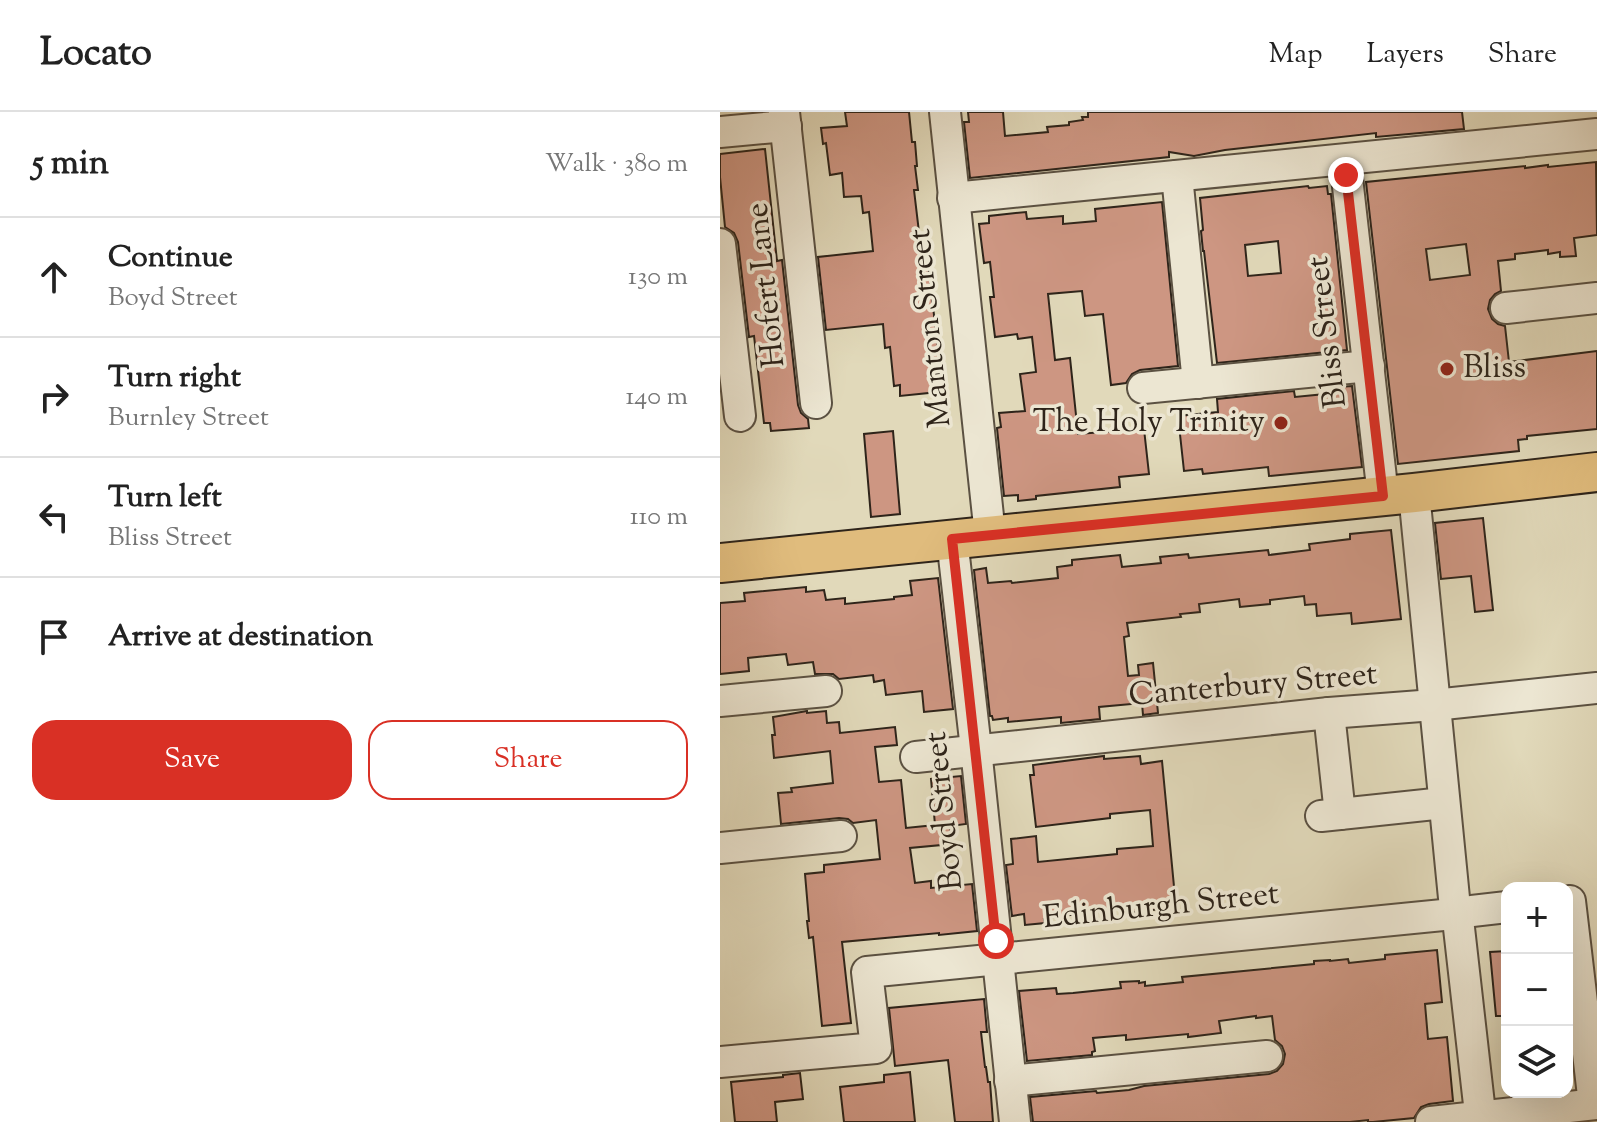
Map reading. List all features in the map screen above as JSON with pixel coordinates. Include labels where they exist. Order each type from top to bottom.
[{"type":"main road","points":[[720,563],[1399,495],[1597,472]]},
{"type":"street","name":"Manton Street","points":[[945,112],[990,535]]},
{"type":"street","points":[[720,132],[785,119]]},
{"type":"street","name":"Hofert Lane","points":[[785,119],[816,403]]},
{"type":"street","points":[[953,198],[1597,134]]},
{"type":"street","name":"Bliss Street","points":[[1345,160],[1369,366],[1399,495],[1434,705],[1481,1119]]},
{"type":"street","points":[[1177,176],[1198,383]]},
{"type":"street","points":[[720,244],[740,416]]},
{"type":"street","points":[[1506,308],[1597,298]]},
{"type":"street","points":[[1143,388],[1369,366]]},
{"type":"street","name":"Boyd Street","points":[[952,539],[1015,1122]]},
{"type":"street","name":"Canterbury Street","points":[[916,757],[1597,688]]},
{"type":"street","points":[[720,701],[826,691]]},
{"type":"street","points":[[1329,713],[1330,815],[1444,803]]},
{"type":"street","points":[[720,848],[841,836]]},
{"type":"street","points":[[1431,1122],[1592,1109],[1578,900]]},
{"type":"street","name":"Edinburgh Street","points":[[720,1062],[876,1048],[867,972],[1501,908]]},
{"type":"street","points":[[1010,1081],[1267,1056]]},
{"type":"building","points":[[845,112],[909,112],[912,142],[915,142],[918,190],[914,190],[921,249],[926,248],[941,373],[936,374],[938,392],[900,396],[900,385],[894,386],[890,347],[885,348],[883,324],[826,330],[818,257],[873,251],[869,212],[863,213],[861,196],[844,197],[842,173],[830,175],[826,143],[823,144],[821,128],[847,126]]},
{"type":"building","points":[[968,112],[1003,112],[1005,136],[1048,132],[1047,127],[1083,120],[1082,117],[1088,117],[1088,112],[1462,112],[1464,129],[1376,137],[1376,133],[1194,156],[1169,152],[1169,157],[970,178],[964,122],[969,122]]},
{"type":"building","points":[[765,149],[777,261],[782,260],[798,405],[808,419],[809,428],[771,431],[770,423],[764,423],[754,336],[749,337],[738,242],[734,233],[725,227],[720,154]]},
{"type":"building","points":[[1596,162],[1597,235],[1574,238],[1576,256],[1560,257],[1560,252],[1548,254],[1548,250],[1515,254],[1515,259],[1498,261],[1501,291],[1490,300],[1488,309],[1492,319],[1505,326],[1509,362],[1597,351],[1597,429],[1527,436],[1527,439],[1518,440],[1519,451],[1398,464],[1366,182],[1525,166]],"holes":[[[1466,244],[1470,275],[1430,280],[1426,249]]]},
{"type":"building","points":[[1327,186],[1328,194],[1331,194],[1347,350],[1217,363],[1203,251],[1200,198]],"holes":[[[1278,241],[1281,273],[1248,276],[1245,245]]]},
{"type":"building","points":[[1162,202],[1178,366],[1140,370],[1132,374],[1126,383],[1111,385],[1103,314],[1085,316],[1082,291],[1048,294],[1055,360],[1070,358],[1078,434],[1144,429],[1149,474],[1119,477],[1120,487],[1036,496],[1036,499],[1018,501],[1018,495],[1004,496],[997,428],[1001,427],[999,413],[1025,411],[1020,374],[1036,372],[1032,337],[1018,339],[1017,334],[995,337],[990,262],[984,263],[979,224],[989,223],[989,216],[1026,212],[1027,219],[1063,216],[1063,224],[1096,221],[1095,209]]},
{"type":"building","points":[[1352,386],[1362,467],[1269,476],[1268,467],[1203,474],[1202,469],[1184,471],[1178,416],[1218,412],[1217,399],[1294,391],[1295,397],[1325,394],[1325,388]]},
{"type":"building","points":[[893,431],[900,514],[871,517],[864,434]]},
{"type":"building","points":[[1483,518],[1493,610],[1475,612],[1471,576],[1441,579],[1435,523]]},
{"type":"building","points":[[1391,530],[1401,619],[1352,624],[1351,613],[1317,616],[1316,604],[1305,605],[1304,596],[1240,607],[1239,599],[1199,604],[1200,612],[1127,623],[1129,636],[1124,637],[1128,676],[1139,675],[1138,665],[1153,663],[1158,713],[1143,715],[1142,703],[1099,707],[1100,719],[1061,723],[1061,717],[1008,722],[1008,718],[993,720],[990,716],[974,570],[986,568],[988,583],[1012,583],[1058,578],[1057,567],[1072,565],[1072,560],[1120,555],[1122,567],[1161,563],[1160,557],[1188,554],[1189,558],[1268,550],[1269,555],[1310,550],[1309,544],[1350,539],[1350,534]]},
{"type":"building","points":[[938,578],[953,709],[924,712],[922,691],[886,695],[884,680],[874,682],[873,675],[839,679],[833,674],[815,674],[813,662],[788,665],[786,654],[748,658],[749,671],[720,674],[720,603],[745,601],[744,593],[806,587],[806,592],[824,590],[826,600],[845,598],[845,604],[894,599],[912,595],[910,581]]},
{"type":"building","points":[[826,711],[827,723],[839,722],[840,733],[895,727],[897,745],[875,747],[879,782],[901,780],[906,828],[935,825],[931,779],[961,776],[966,824],[950,826],[952,844],[910,848],[915,883],[931,881],[931,888],[972,884],[977,931],[842,942],[851,1023],[822,1026],[813,937],[809,938],[807,921],[805,874],[824,872],[824,865],[880,859],[876,820],[853,823],[839,818],[781,824],[778,793],[792,792],[791,788],[833,783],[830,751],[774,758],[773,717]]},
{"type":"building","points":[[1104,756],[1104,759],[1140,756],[1141,764],[1162,761],[1175,897],[1170,897],[1171,908],[1123,913],[1123,908],[1071,914],[1044,919],[1045,923],[1025,925],[1024,914],[1012,916],[1006,865],[1013,864],[1011,839],[1036,836],[1038,862],[1117,854],[1117,849],[1153,846],[1150,810],[1036,827],[1030,775],[1034,775],[1033,765]]},
{"type":"building","points":[[1437,950],[1442,1002],[1425,1004],[1428,1039],[1447,1037],[1453,1101],[1421,1107],[1414,1118],[1373,1122],[1033,1122],[1030,1097],[1129,1090],[1269,1074],[1283,1064],[1285,1054],[1275,1040],[1272,1016],[1256,1016],[1219,1021],[1221,1033],[1126,1040],[1126,1035],[1093,1038],[1095,1051],[1092,1055],[1027,1061],[1019,991],[1056,988],[1057,994],[1073,993],[1121,988],[1120,982],[1139,981],[1145,982],[1145,986],[1183,982],[1182,977],[1314,964],[1314,961],[1348,959],[1349,963],[1385,959],[1385,955]]},
{"type":"building","points":[[1501,951],[1501,1016],[1496,1016],[1490,952]]},
{"type":"building","points":[[984,999],[987,1032],[981,1032],[993,1122],[955,1122],[948,1060],[895,1066],[889,1008]]},
{"type":"building","points":[[910,1072],[915,1122],[844,1122],[840,1087],[884,1082],[884,1075]]},
{"type":"building","points":[[800,1073],[803,1099],[775,1102],[777,1122],[735,1122],[731,1082]]},
{"type":"place","name":"Bliss","points":[[1447,369]]},
{"type":"place","name":"The Holy Trinity","points":[[1281,423]]},
{"type":"route","points":[[996,941],[952,539],[1383,496],[1346,175]]}]
